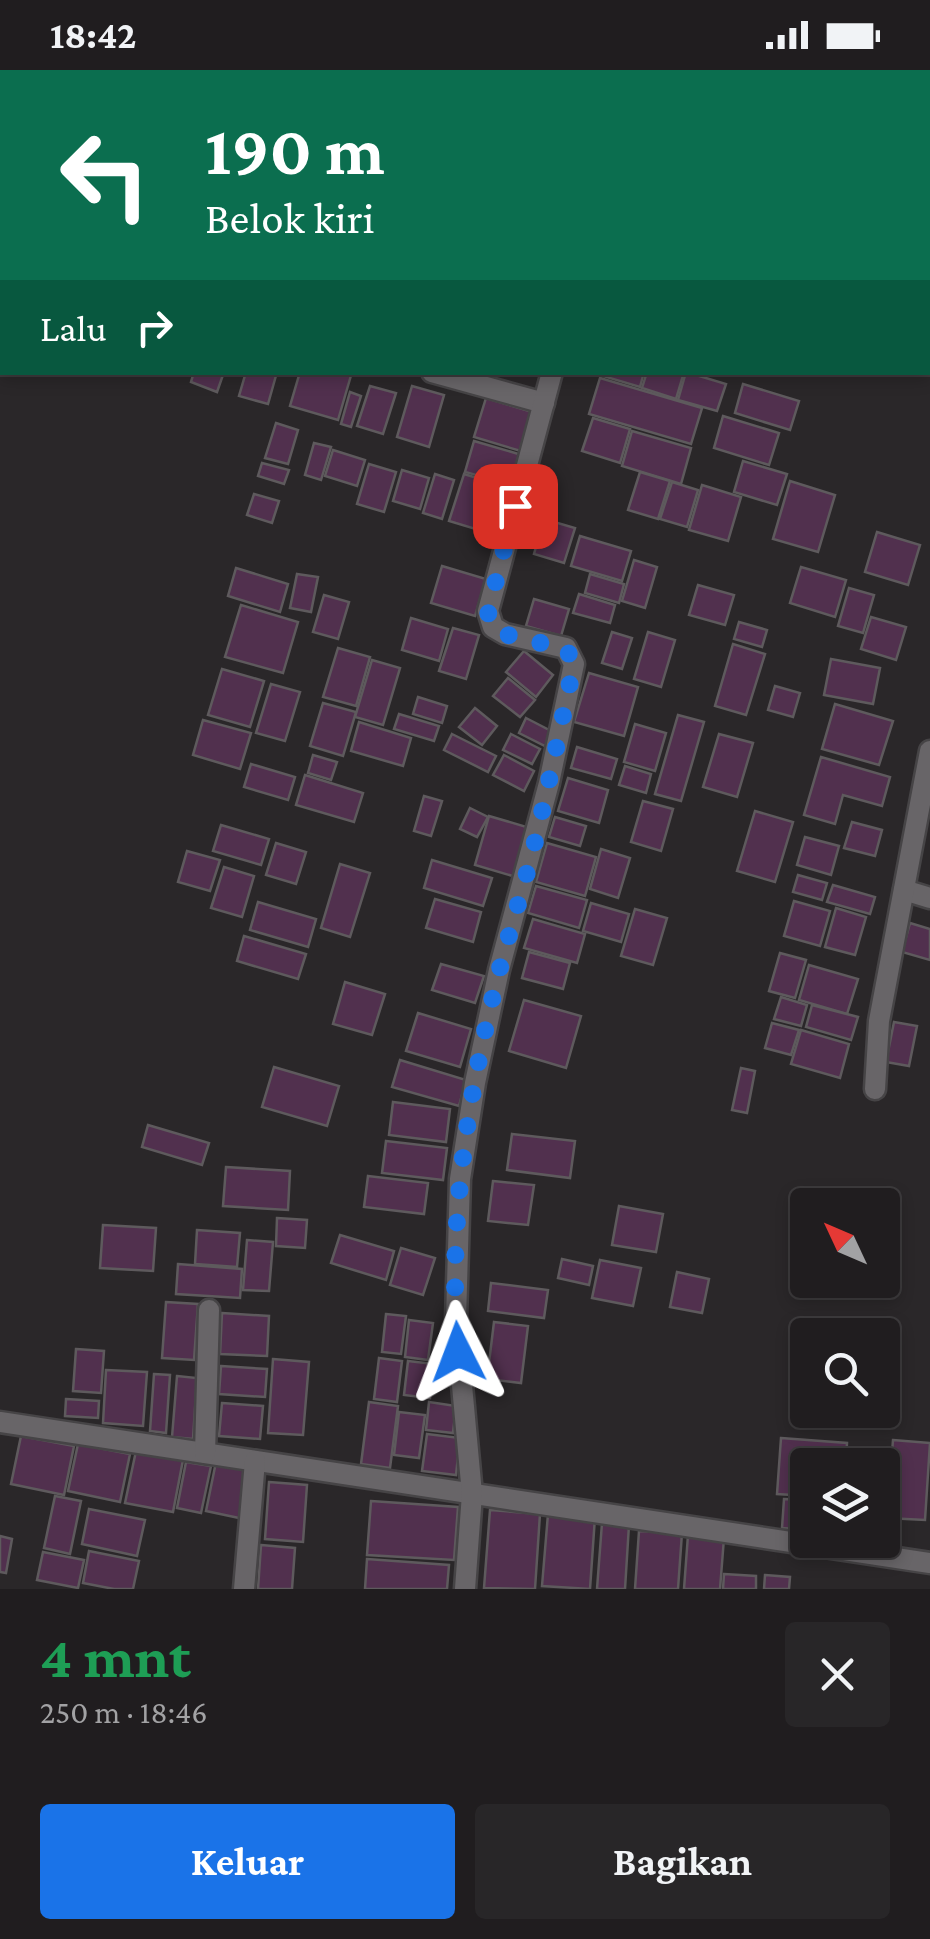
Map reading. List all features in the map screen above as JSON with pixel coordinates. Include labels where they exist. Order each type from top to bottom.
[{"type":"street","points":[[443,375],[544,403]]},
{"type":"street","points":[[465,1589],[472,1494],[456,1320],[460,1179],[495,989],[538,830],[574,664],[566,648],[505,634],[493,627],[488,612],[551,375]]},
{"type":"street","points":[[875,1090],[880,1020],[930,751]]},
{"type":"street","points":[[904,890],[930,898]]},
{"type":"street","points":[[204,1453],[209,1310]]},
{"type":"street","points":[[0,1422],[930,1563]]},
{"type":"street","points":[[244,1589],[255,1461]]},
{"type":"building","points":[[193,375],[223,375],[217,392],[191,382]]},
{"type":"building","points":[[245,375],[276,375],[268,404],[239,396]]},
{"type":"building","points":[[299,375],[351,375],[338,420],[290,406]]},
{"type":"building","points":[[603,375],[643,375],[640,387]]},
{"type":"building","points":[[646,375],[683,375],[676,399],[642,388]]},
{"type":"building","points":[[685,375],[726,384],[717,411],[678,400]]},
{"type":"building","points":[[600,378],[702,408],[691,444],[589,414]]},
{"type":"building","points":[[743,384],[799,401],[790,430],[735,413]]},
{"type":"building","points":[[370,386],[396,393],[383,434],[357,426]]},
{"type":"building","points":[[412,386],[444,395],[429,447],[397,437]]},
{"type":"building","points":[[350,392],[361,396],[351,427],[341,424]]},
{"type":"building","points":[[486,398],[536,413],[524,452],[474,437]]},
{"type":"building","points":[[723,416],[779,433],[769,465],[714,448]]},
{"type":"building","points":[[593,418],[630,429],[620,463],[582,451]]},
{"type":"building","points":[[276,423],[298,430],[288,464],[265,458]]},
{"type":"building","points":[[632,431],[691,448],[681,484],[622,466]]},
{"type":"building","points":[[474,441],[522,455],[513,485],[465,472]]},
{"type":"building","points":[[314,443],[331,447],[321,480],[305,475]]},
{"type":"building","points":[[333,450],[365,460],[357,486],[325,476]]},
{"type":"building","points":[[743,461],[787,474],[777,505],[734,492]]},
{"type":"building","points":[[262,463],[289,470],[284,484],[258,476]]},
{"type":"building","points":[[369,464],[396,472],[384,512],[357,504]]},
{"type":"building","points":[[402,470],[429,478],[420,509],[393,501]]},
{"type":"building","points":[[640,472],[670,481],[658,519],[628,510]]},
{"type":"building","points":[[435,474],[454,480],[442,519],[423,513]]},
{"type":"building","points":[[464,474],[516,490],[502,537],[449,521]]},
{"type":"building","points":[[790,481],[835,495],[818,552],[773,539]]},
{"type":"building","points":[[672,482],[698,490],[687,527],[660,519]]},
{"type":"building","points":[[702,485],[741,497],[728,541],[689,530]]},
{"type":"building","points":[[254,494],[279,501],[272,523],[247,515]]},
{"type":"building","points":[[544,519],[575,528],[564,563],[534,554]]},
{"type":"building","points":[[877,532],[920,545],[908,585],[865,572]]},
{"type":"building","points":[[580,536],[631,551],[622,581],[571,566]]},
{"type":"building","points":[[634,560],[657,567],[645,608],[622,601]]},
{"type":"building","points":[[442,566],[486,579],[475,616],[431,603]]},
{"type":"building","points":[[801,567],[846,580],[835,617],[790,603]]},
{"type":"building","points":[[236,568],[288,584],[280,612],[228,596]]},
{"type":"building","points":[[297,574],[318,577],[311,612],[290,608]]},
{"type":"building","points":[[590,574],[624,584],[619,603],[585,593]]},
{"type":"building","points":[[698,585],[734,595],[725,625],[689,615]]},
{"type":"building","points":[[849,588],[874,595],[863,633],[838,626]]},
{"type":"building","points":[[579,594],[615,605],[610,623],[573,613]]},
{"type":"building","points":[[324,595],[349,602],[338,639],[313,632]]},
{"type":"building","points":[[534,599],[569,609],[561,636],[526,626]]},
{"type":"building","points":[[241,605],[298,622],[283,673],[225,657]]},
{"type":"building","points":[[871,617],[906,627],[896,660],[861,649]]},
{"type":"building","points":[[411,618],[448,629],[439,661],[402,650]]},
{"type":"building","points":[[739,622],[767,630],[762,647],[734,639]]},
{"type":"building","points":[[453,628],[479,635],[466,679],[439,671]]},
{"type":"building","points":[[612,632],[632,638],[622,669],[602,663]]},
{"type":"building","points":[[648,632],[675,640],[661,687],[634,679]]},
{"type":"building","points":[[733,644],[765,654],[746,715],[715,706]]},
{"type":"building","points":[[338,648],[370,657],[356,706],[323,697]]},
{"type":"building","points":[[524,651],[553,675],[536,697],[506,672]]},
{"type":"building","points":[[831,659],[880,668],[873,704],[824,695]]},
{"type":"building","points":[[372,660],[400,668],[383,725],[355,717]]},
{"type":"building","points":[[222,669],[264,681],[250,727],[208,715]]},
{"type":"building","points":[[589,673],[638,687],[624,736],[574,722]]},
{"type":"building","points":[[508,678],[535,700],[520,717],[493,696]]},
{"type":"building","points":[[271,684],[300,692],[285,741],[256,733]]},
{"type":"building","points":[[775,686],[800,693],[793,717],[768,710]]},
{"type":"building","points":[[418,697],[447,706],[442,723],[413,714]]},
{"type":"building","points":[[323,703],[356,712],[343,756],[310,746]]},
{"type":"building","points":[[835,704],[893,721],[879,765],[822,749]]},
{"type":"building","points":[[475,708],[497,726],[482,745],[459,727]]},
{"type":"building","points":[[399,714],[439,726],[434,741],[394,729]]},
{"type":"building","points":[[678,715],[704,722],[681,801],[655,794]]},
{"type":"building","points":[[526,718],[553,732],[545,746],[519,733]]},
{"type":"building","points":[[203,720],[251,733],[240,769],[193,755]]},
{"type":"building","points":[[359,722],[411,738],[403,766],[351,751]]},
{"type":"building","points":[[635,724],[666,733],[655,771],[624,762]]},
{"type":"building","points":[[452,734],[496,756],[488,772],[444,750]]},
{"type":"building","points":[[511,734],[540,749],[532,764],[503,750]]},
{"type":"building","points":[[719,734],[753,743],[737,797],[703,787]]},
{"type":"building","points":[[577,747],[617,759],[611,779],[571,768]]},
{"type":"building","points":[[313,755],[337,762],[331,780],[308,773]]},
{"type":"building","points":[[504,755],[534,771],[524,791],[493,775]]},
{"type":"building","points":[[821,757],[890,777],[882,806],[843,795],[835,824],[804,815]]},
{"type":"building","points":[[251,764],[295,777],[288,800],[244,787]]},
{"type":"building","points":[[625,766],[651,774],[646,793],[619,785]]},
{"type":"building","points":[[305,775],[363,793],[354,822],[296,805]]},
{"type":"building","points":[[568,778],[608,790],[599,823],[558,811]]},
{"type":"building","points":[[424,796],[442,801],[431,836],[414,831]]},
{"type":"building","points":[[643,801],[673,809],[661,851],[631,842]]},
{"type":"building","points":[[470,808],[488,817],[477,837],[460,829]]},
{"type":"building","points":[[755,811],[793,822],[775,882],[737,871]]},
{"type":"building","points":[[489,816],[530,828],[516,877],[475,865]]},
{"type":"building","points":[[555,817],[586,826],[580,846],[549,837]]},
{"type":"building","points":[[852,822],[882,830],[875,856],[844,848]]},
{"type":"building","points":[[221,825],[269,839],[261,865],[213,851]]},
{"type":"building","points":[[805,837],[839,846],[831,875],[797,865]]},
{"type":"building","points":[[276,843],[306,852],[296,884],[266,875]]},
{"type":"building","points":[[547,843],[596,857],[585,896],[536,882]]},
{"type":"building","points":[[601,849],[630,858],[618,898],[590,889]]},
{"type":"building","points":[[187,851],[220,860],[210,891],[178,882]]},
{"type":"building","points":[[432,860],[492,878],[483,906],[424,888]]},
{"type":"building","points":[[340,864],[370,873],[350,937],[321,928]]},
{"type":"building","points":[[224,867],[254,876],[242,917],[211,908]]},
{"type":"building","points":[[798,875],[827,883],[822,900],[793,892]]},
{"type":"building","points":[[833,885],[875,897],[870,914],[827,902]]},
{"type":"building","points":[[536,886],[587,900],[579,928],[528,913]]},
{"type":"building","points":[[435,899],[481,912],[473,942],[426,928]]},
{"type":"building","points":[[794,901],[830,911],[820,946],[784,936]]},
{"type":"building","points":[[258,902],[316,919],[308,947],[250,930]]},
{"type":"building","points":[[591,903],[629,914],[621,942],[583,931]]},
{"type":"building","points":[[836,908],[866,917],[855,955],[825,947]]},
{"type":"building","points":[[635,909],[667,918],[653,965],[621,956]]},
{"type":"building","points":[[533,919],[585,934],[577,963],[524,948]]},
{"type":"building","points":[[910,923],[930,929],[930,960],[902,952]]},
{"type":"building","points":[[244,936],[306,954],[298,979],[237,961]]},
{"type":"building","points":[[529,952],[570,963],[563,989],[522,978]]},
{"type":"building","points":[[780,953],[806,960],[795,998],[769,991]]},
{"type":"building","points":[[441,964],[484,976],[475,1003],[432,990]]},
{"type":"building","points":[[809,965],[858,979],[847,1014],[799,1000]]},
{"type":"building","points":[[345,982],[385,994],[372,1035],[333,1024]]},
{"type":"building","points":[[781,997],[807,1005],[801,1026],[774,1019]]},
{"type":"building","points":[[524,1000],[581,1016],[566,1068],[509,1051]]},
{"type":"building","points":[[812,1005],[858,1017],[851,1040],[806,1027]]},
{"type":"building","points":[[418,1013],[471,1029],[460,1067],[406,1051]]},
{"type":"building","points":[[894,1022],[917,1026],[909,1066],[886,1062]]},
{"type":"building","points":[[772,1023],[799,1030],[791,1055],[765,1048]]},
{"type":"building","points":[[801,1030],[849,1044],[840,1078],[791,1064]]},
{"type":"building","points":[[400,1060],[466,1080],[459,1106],[392,1087]]},
{"type":"building","points":[[274,1067],[339,1086],[327,1126],[262,1107]]},
{"type":"building","points":[[741,1068],[755,1071],[747,1113],[732,1110]]},
{"type":"building","points":[[393,1102],[450,1109],[446,1142],[389,1135]]},
{"type":"building","points":[[148,1125],[209,1143],[202,1165],[142,1147]]},
{"type":"building","points":[[512,1134],[575,1141],[570,1178],[507,1170]]},
{"type":"building","points":[[386,1141],[447,1148],[443,1180],[382,1173]]},
{"type":"building","points":[[226,1167],[290,1171],[288,1210],[223,1206]]},
{"type":"building","points":[[368,1176],[428,1183],[424,1214],[364,1207]]},
{"type":"building","points":[[493,1181],[534,1185],[528,1225],[488,1221]]},
{"type":"building","points":[[619,1206],[663,1214],[656,1252],[612,1245]]},
{"type":"building","points":[[277,1218],[307,1220],[305,1248],[276,1246]]},
{"type":"building","points":[[103,1225],[156,1228],[153,1271],[100,1268]]},
{"type":"building","points":[[197,1230],[240,1233],[237,1267],[195,1264]]},
{"type":"building","points":[[340,1235],[394,1251],[386,1280],[331,1263]]},
{"type":"building","points":[[247,1240],[273,1242],[269,1291],[243,1290]]},
{"type":"building","points":[[401,1248],[435,1258],[423,1295],[390,1285]]},
{"type":"building","points":[[562,1259],[593,1266],[589,1285],[558,1278]]},
{"type":"building","points":[[600,1260],[641,1268],[633,1306],[592,1298]]},
{"type":"building","points":[[178,1264],[242,1269],[240,1298],[176,1294]]},
{"type":"building","points":[[677,1272],[709,1279],[702,1313],[670,1307]]},
{"type":"building","points":[[491,1283],[548,1290],[544,1318],[488,1311]]},
{"type":"building","points":[[166,1302],[198,1304],[194,1360],[162,1358]]},
{"type":"building","points":[[222,1313],[269,1316],[267,1356],[220,1354]]},
{"type":"building","points":[[386,1314],[406,1316],[401,1354],[382,1352]]},
{"type":"building","points":[[409,1320],[433,1323],[428,1360],[405,1357]]},
{"type":"building","points":[[494,1322],[528,1326],[521,1383],[487,1379]]},
{"type":"building","points":[[76,1349],[104,1351],[101,1393],[73,1391]]},
{"type":"building","points":[[379,1358],[402,1361],[397,1402],[374,1399]]},
{"type":"building","points":[[273,1359],[309,1362],[303,1435],[268,1433]]},
{"type":"building","points":[[408,1361],[434,1364],[430,1398],[404,1395]]},
{"type":"building","points":[[221,1366],[267,1369],[265,1397],[219,1394]]},
{"type":"building","points":[[106,1370],[147,1372],[143,1426],[103,1423]]},
{"type":"building","points":[[154,1374],[170,1375],[166,1433],[150,1431]]},
{"type":"building","points":[[177,1376],[197,1378],[193,1439],[172,1437]]},
{"type":"building","points":[[66,1399],[99,1401],[98,1418],[65,1416]]},
{"type":"building","points":[[369,1402],[398,1406],[390,1468],[361,1464]]},
{"type":"building","points":[[429,1402],[456,1406],[453,1433],[426,1430]]},
{"type":"building","points":[[222,1403],[263,1406],[260,1439],[219,1436]]},
{"type":"building","points":[[399,1412],[425,1415],[419,1458],[394,1455]]},
{"type":"building","points":[[427,1434],[460,1438],[456,1475],[422,1471]]},
{"type":"building","points":[[21,1436],[74,1446],[64,1495],[11,1484]]},
{"type":"building","points":[[781,1438],[847,1443],[847,1448],[790,1448],[790,1495],[777,1494]]},
{"type":"building","points":[[893,1440],[930,1443],[925,1520],[900,1519],[900,1448],[892,1448]]},
{"type":"building","points":[[78,1444],[130,1454],[120,1502],[68,1491]]},
{"type":"building","points":[[136,1451],[183,1460],[173,1512],[125,1503]]},
{"type":"building","points":[[186,1462],[211,1466],[201,1513],[177,1508]]},
{"type":"building","points":[[216,1462],[249,1469],[239,1518],[206,1511]]},
{"type":"building","points":[[269,1482],[307,1485],[303,1542],[265,1539]]},
{"type":"building","points":[[55,1496],[81,1501],[70,1554],[44,1548]]},
{"type":"building","points":[[784,1499],[790,1499],[790,1529],[782,1528]]},
{"type":"building","points":[[371,1501],[458,1507],[454,1560],[367,1555]]},
{"type":"building","points":[[89,1509],[145,1520],[137,1556],[82,1544]]},
{"type":"building","points":[[490,1510],[540,1514],[535,1589],[484,1588]]},
{"type":"building","points":[[548,1514],[595,1517],[590,1589],[542,1586]]},
{"type":"building","points":[[602,1523],[629,1525],[625,1589],[597,1589]]},
{"type":"building","points":[[639,1531],[682,1533],[678,1589],[635,1589]]},
{"type":"building","points":[[688,1535],[724,1538],[720,1589],[684,1589]]},
{"type":"building","points":[[0,1536],[12,1539],[6,1573],[0,1572]]},
{"type":"building","points":[[261,1545],[295,1548],[292,1589],[258,1589]]},
{"type":"building","points":[[89,1551],[139,1561],[133,1589],[83,1583]]},
{"type":"building","points":[[43,1552],[84,1560],[78,1588],[37,1580]]},
{"type":"building","points":[[367,1559],[449,1565],[447,1589],[365,1589]]},
{"type":"building","points":[[724,1574],[756,1576],[756,1589],[723,1589]]},
{"type":"building","points":[[765,1575],[790,1577],[789,1589],[764,1589]]},
{"type":"route","points":[[458,1352],[456,1241],[460,1179],[475,1083],[549,783],[574,664],[566,648],[505,634],[490,622],[488,612],[515,506]]}]
